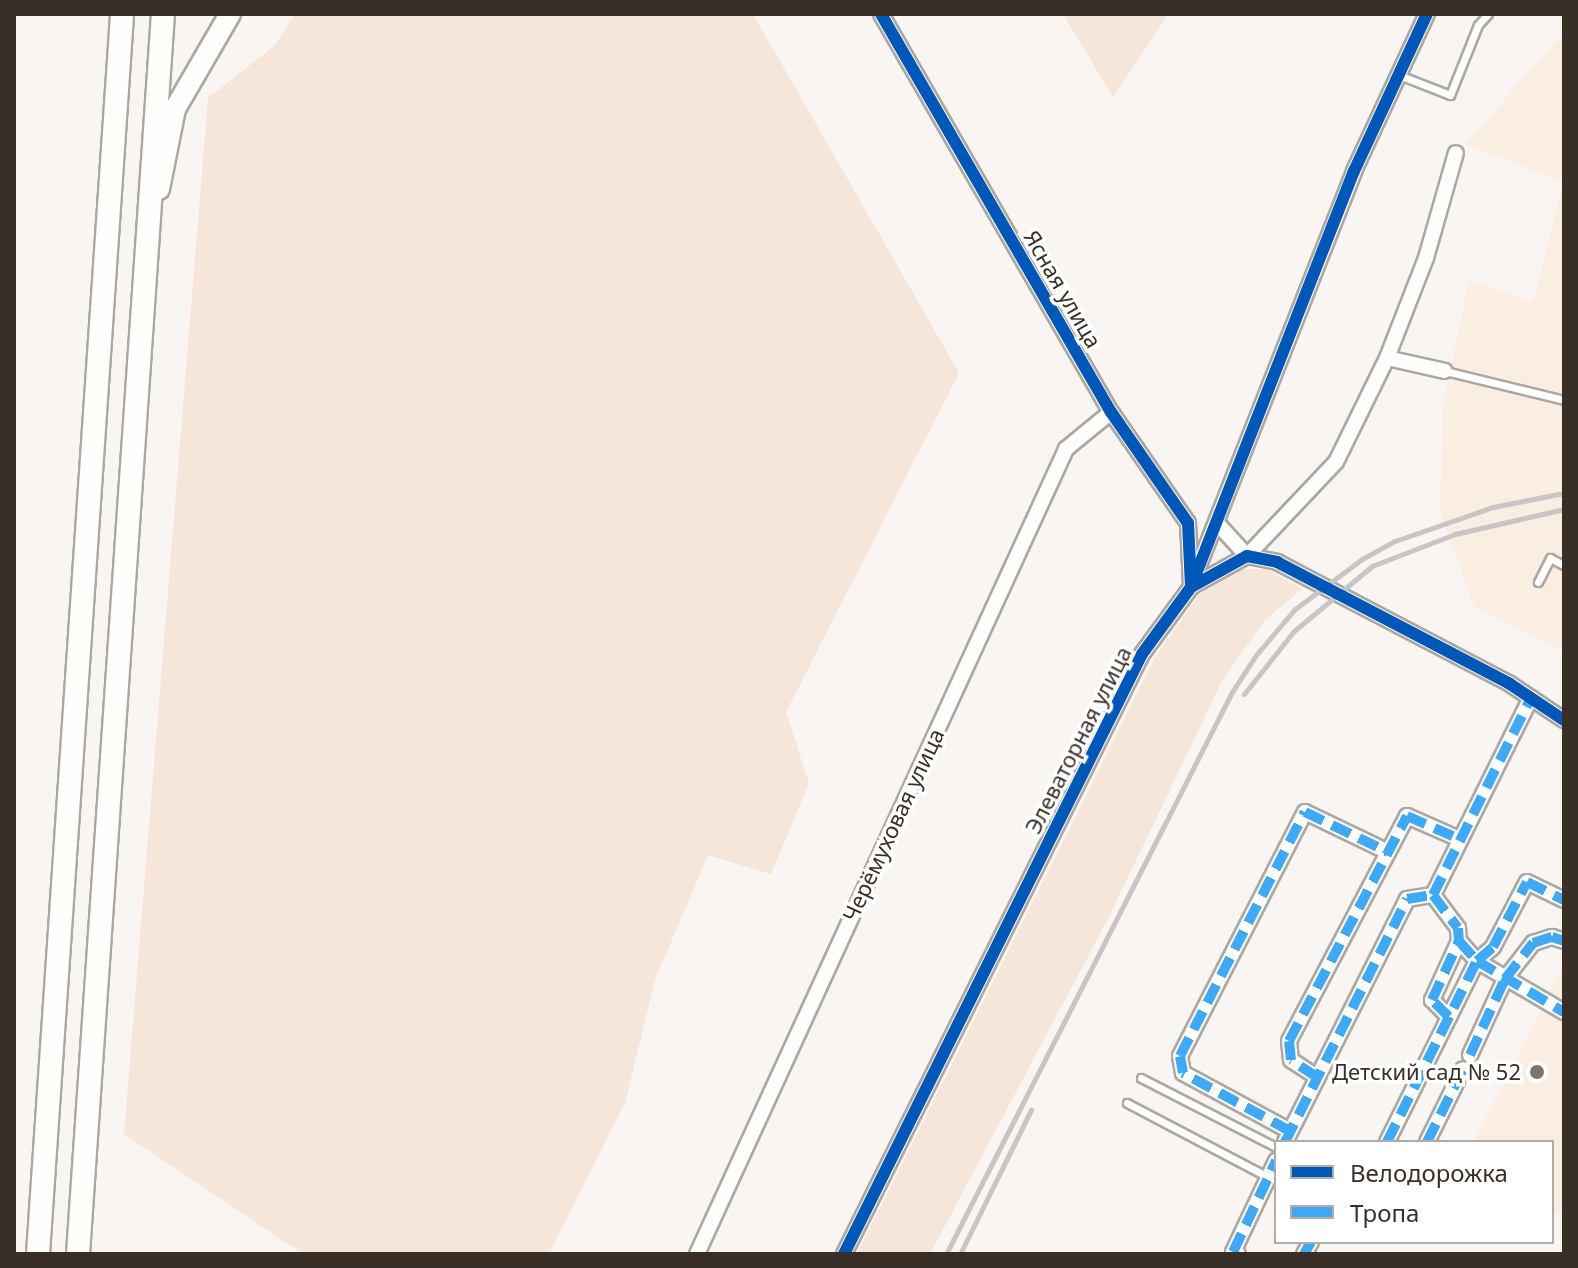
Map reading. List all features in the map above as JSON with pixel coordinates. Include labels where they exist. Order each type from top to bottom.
[{"type":"main road","points":[[38,1254],[122,14]]},
{"type":"main road","points":[[78,1254],[163,14]]},
{"type":"street","points":[[146,252],[175,109],[230,14]]},
{"type":"street","name":"Ясная улица","points":[[881,14],[1111,412],[1188,523],[1191,587]]},
{"type":"street","points":[[1191,587],[1354,171],[1427,14]]},
{"type":"street","name":"Элеваторная улица","points":[[844,1254],[1142,654],[1191,587],[1247,556],[1336,462],[1387,358],[1426,258],[1456,153]]},
{"type":"street","points":[[1387,358],[1445,371]]},
{"type":"street","name":"Черёмуховая улица","points":[[697,1254],[1066,449],[1111,412]]},
{"type":"street","points":[[1217,523],[1247,556],[1277,562],[1531,698],[1564,720]]},
{"type":"street","points":[[1433,895],[1457,838],[1531,698]]},
{"type":"street","points":[[1388,852],[1305,812],[1180,1056],[1183,1073],[1288,1137],[1407,899],[1433,895]]},
{"type":"street","points":[[1317,1077],[1291,1060],[1289,1041],[1407,816],[1457,838]]},
{"type":"street","points":[[1388,1140],[1477,961],[1493,947],[1527,882],[1564,900]]},
{"type":"street","points":[[1433,895],[1458,928],[1459,941],[1432,1000],[1449,1017]]},
{"type":"street","points":[[1470,1055],[1505,979],[1533,943],[1552,937],[1564,941]]},
{"type":"street","points":[[1459,941],[1477,961],[1564,1012]]},
{"type":"street","points":[[1428,1140],[1463,1069]]},
{"type":"street","points":[[1238,1254],[1233,1252],[1274,1165]]},
{"type":"lane","points":[[1397,74],[1450,95],[1478,25],[1488,14]]},
{"type":"lane","points":[[1445,371],[1564,400]]},
{"type":"lane","points":[[1538,582],[1550,558],[1564,565]]},
{"type":"lane","points":[[1141,1078],[1274,1146]]},
{"type":"lane","points":[[1127,1103],[1268,1177]]},
{"type":"shaded area","points":[[295,14],[753,14],[959,373],[786,712],[809,783],[771,874],[708,855],[655,980],[625,1103],[549,1254],[303,1254],[124,1134],[208,98],[274,46]]},
{"type":"shaded area","points":[[1063,14],[1168,14],[1113,97]]},
{"type":"shaded area","points":[[1564,32],[1564,653],[1474,606],[1440,512],[1443,406],[1469,280],[1533,301],[1563,181],[1465,145]]},
{"type":"shaded area","points":[[1243,569],[1266,569],[1302,589],[1265,620],[1222,681],[1109,917],[930,1254],[857,1254],[1155,657],[1199,595]]},
{"type":"shaded area","name":"Детский сад № 52","points":[[1564,964],[1564,1213],[1554,1215],[1554,1140],[1475,1140]]},
{"type":"railway","points":[[946,1254],[1232,692],[1256,655],[1295,609],[1362,559],[1395,541],[1493,507],[1564,493]]},
{"type":"railway","points":[[1244,694],[1294,631],[1372,566],[1455,534],[1564,509]]},
{"type":"railway","points":[[960,1254],[1031,1110]]},
{"type":"marked path","points":[[1433,895],[1531,698]]},
{"type":"marked path","points":[[1290,1131],[1183,1073],[1180,1056],[1305,812],[1388,852]]},
{"type":"marked path","points":[[1317,1077],[1291,1060],[1289,1041],[1407,816],[1457,838]]},
{"type":"marked path","points":[[1388,1140],[1477,961],[1493,947],[1527,882],[1564,900]]},
{"type":"marked path","points":[[1286,1140],[1407,899],[1433,895],[1458,928],[1459,941],[1477,961],[1564,1012]]},
{"type":"marked path","points":[[1470,1055],[1505,979],[1533,943],[1552,937],[1564,941]]},
{"type":"marked path","points":[[1449,1017],[1432,1000],[1459,941]]},
{"type":"marked path","points":[[1428,1140],[1463,1069]]},
{"type":"marked path","points":[[1238,1254],[1233,1252],[1274,1165]]},
{"type":"marked path","points":[[1304,1254],[1310,1244]]},
{"type":"cycle path","points":[[881,14],[1111,412],[1188,523],[1191,587]]},
{"type":"cycle path","points":[[1194,579],[1354,171],[1427,14]]},
{"type":"cycle path","points":[[844,1254],[1142,654],[1191,587],[1247,556],[1277,562],[1510,684],[1564,720]]},
{"type":"place","name":"Детский сад № 52","points":[[1537,1072]]}]
